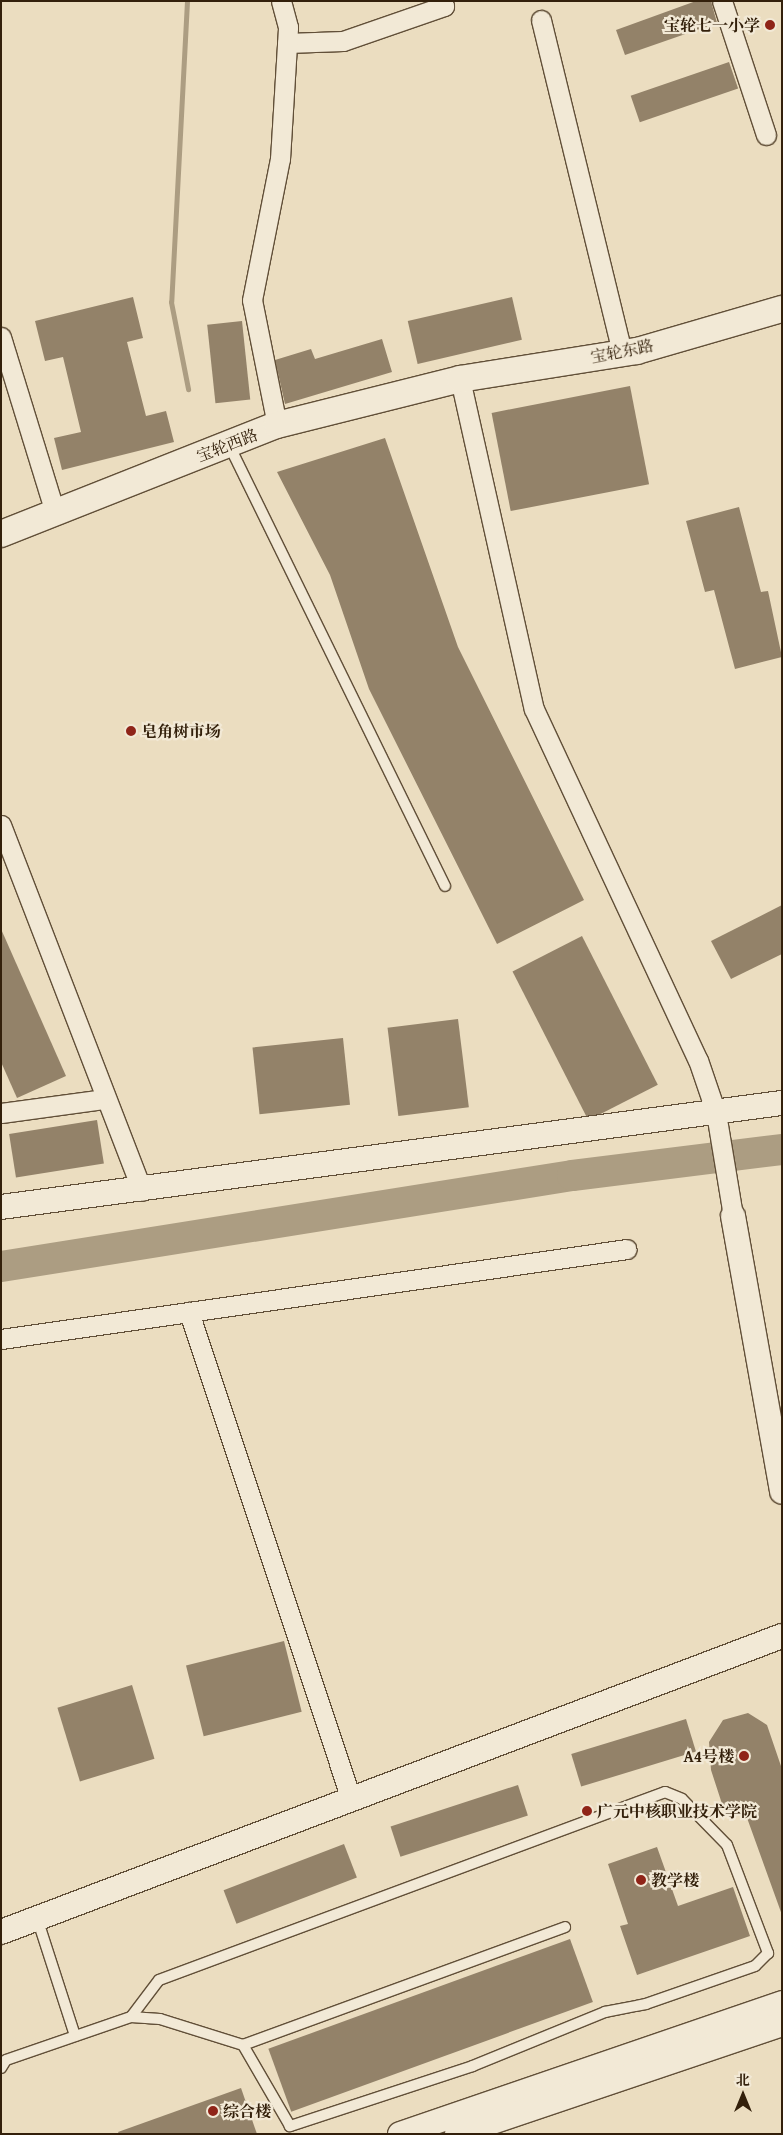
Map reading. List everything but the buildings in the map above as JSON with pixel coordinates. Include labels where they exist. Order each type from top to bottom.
[{"type":"main road","name":"宝轮东路","points":[[460,379],[622,353],[782,309]]},
{"type":"main road","name":"宝轮西路","points":[[1,534],[277,425],[460,379]]},
{"type":"street","points":[[277,425],[252,300],[280,158],[287,43],[281,1]]},
{"type":"street","points":[[287,43],[343,41],[444,6],[442,1]]},
{"type":"street","points":[[722,1],[766,135]]},
{"type":"street","points":[[541,20],[622,353]]},
{"type":"street","points":[[1,337],[55,512]]},
{"type":"street","points":[[460,379],[534,709],[698,1060],[718,1123],[782,1492]]},
{"type":"street","points":[[1,825],[142,1191]]},
{"type":"street","points":[[1,1113],[105,1099]]},
{"type":"street","points":[[1,1207],[718,1123],[782,1104]]},
{"type":"street","points":[[1,1339],[627,1249]]},
{"type":"street","points":[[189,1312],[351,1800]]},
{"type":"street","points":[[1,1932],[782,1636]]},
{"type":"street","points":[[400,2134],[782,2003]]},
{"type":"street","points":[[457,2134],[782,2024]]},
{"type":"lane","points":[[229,444],[445,886]]},
{"type":"lane","points":[[131,2016],[159,1980],[665,1792],[682,1799],[727,1845],[768,1953],[754,1966],[646,2004],[605,2012],[473,2066],[290,2126],[243,2045]]},
{"type":"lane","points":[[37,1918],[75,2036]]},
{"type":"lane","points":[[1,2068],[6,2060],[131,2016],[160,2019],[243,2045],[565,1927]]},
{"type":"waterway","points":[[187,1],[171,302],[188,389]]},
{"type":"waterway","points":[[1,1266],[572,1175],[782,1149]]},
{"type":"place","name":"宝轮七一小学","points":[[770,25]]},
{"type":"place","name":"皂角树市场","points":[[131,731]]},
{"type":"place","name":"A4号楼","points":[[744,1756]]},
{"type":"place","name":"广元中核职业技术学院","points":[[587,1811]]},
{"type":"place","name":"教学楼","points":[[641,1880]]},
{"type":"place","name":"综合楼","points":[[213,2111]]}]
